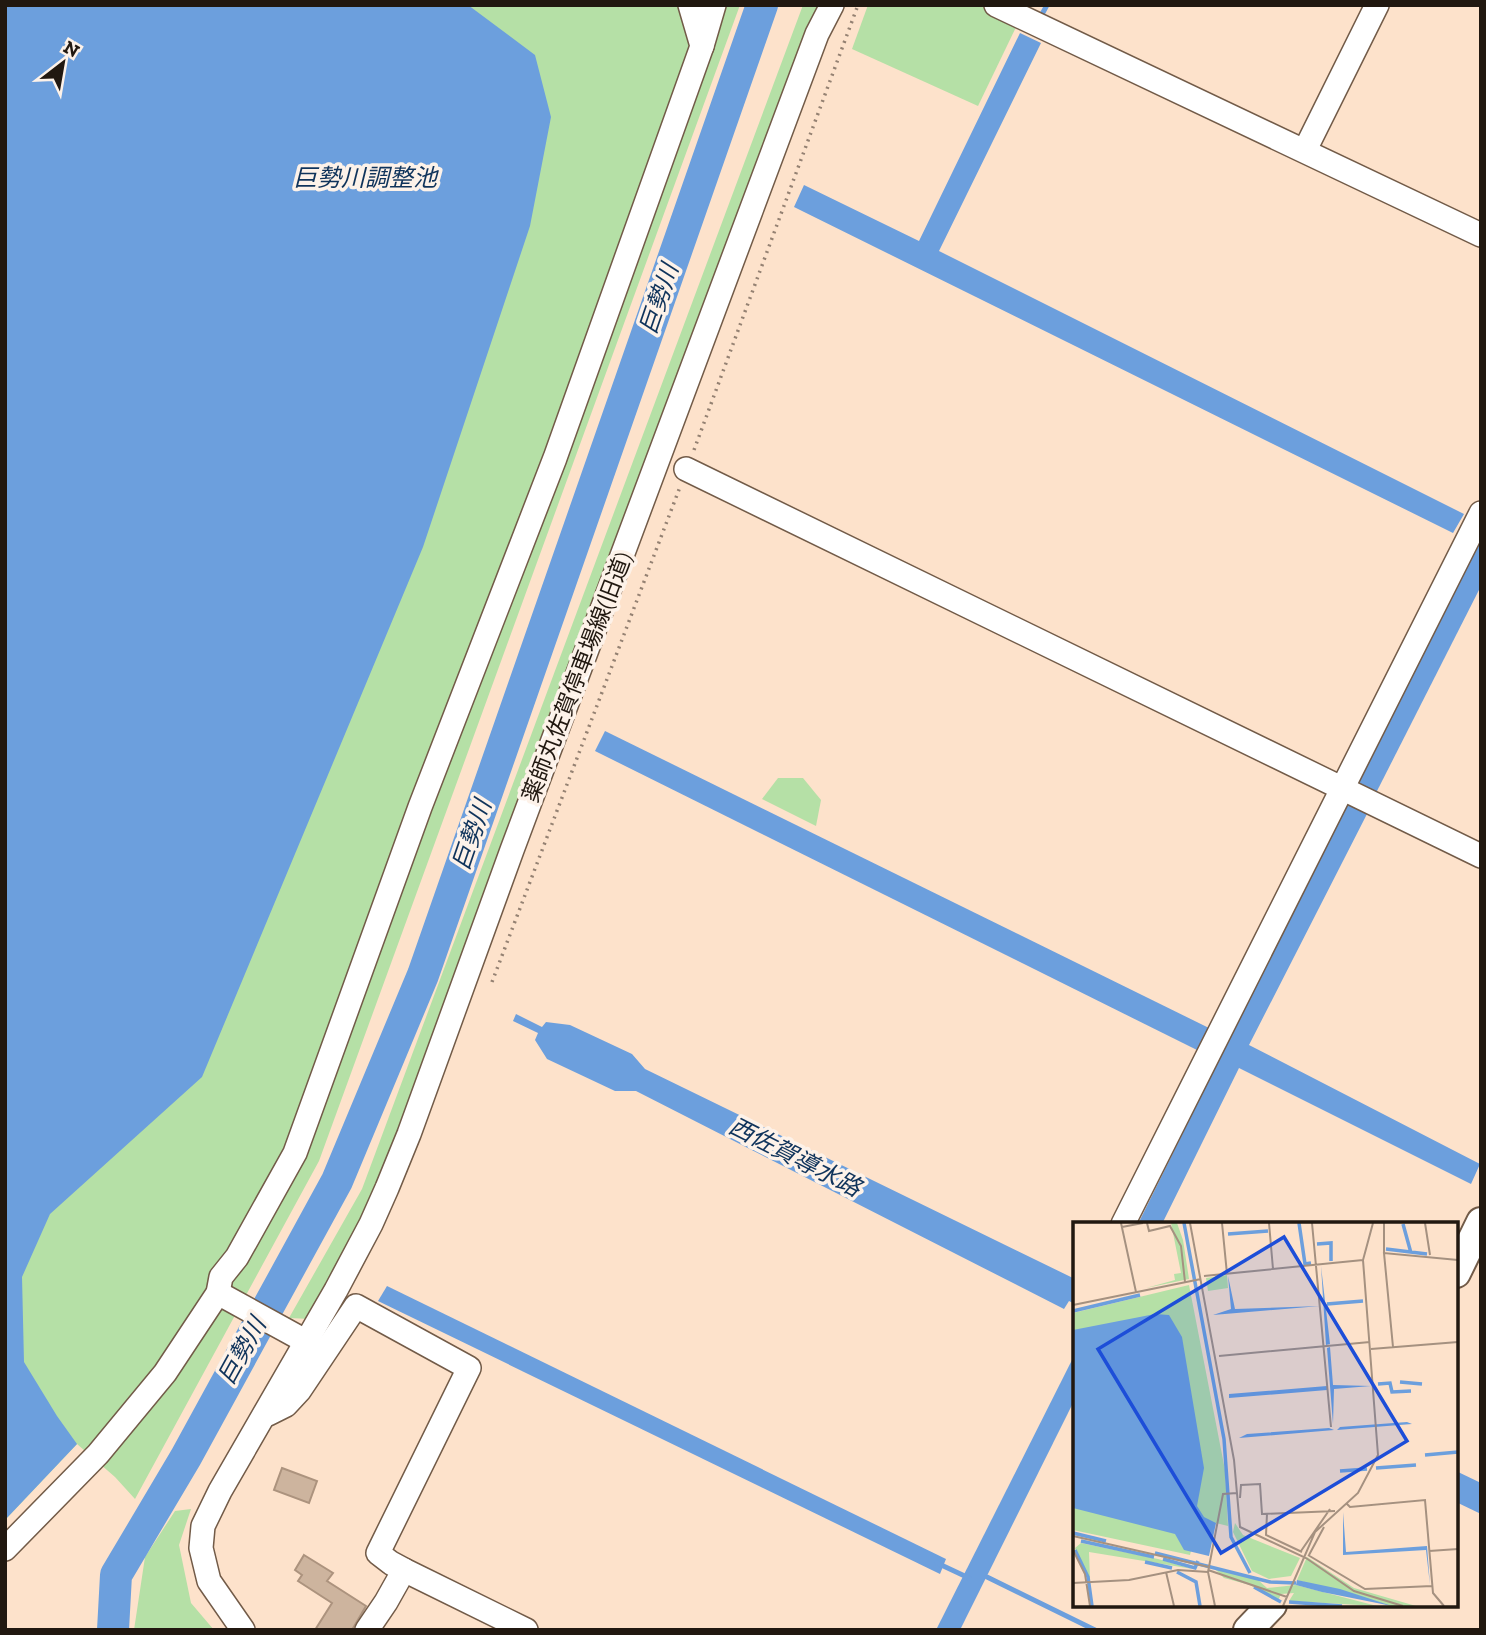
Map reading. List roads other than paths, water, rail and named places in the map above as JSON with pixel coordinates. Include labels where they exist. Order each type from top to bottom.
[{"type":"main road","points":[[1458,1269],[1481,1222]]},
{"type":"main road","points":[[1248,1630],[1270,1607]]},
{"type":"street","points":[[691,5],[702,46]]},
{"type":"street","points":[[5,1549],[98,1454],[165,1373],[218,1293],[221,1278],[237,1257],[295,1153],[420,807],[555,458],[702,46],[714,5]]},
{"type":"street","name":"薬師丸佐賀停車場線(旧道)","points":[[243,1630],[209,1581],[201,1548],[203,1526],[220,1491],[371,1224],[404,1145],[817,34],[832,5]]},
{"type":"street","points":[[996,5],[1020,10],[1050,30],[1481,235]]},
{"type":"street","points":[[1305,150],[1377,5]]},
{"type":"street","points":[[687,469],[1481,856]]},
{"type":"street","points":[[1124,1222],[1213,1044],[1354,795],[1463,547],[1479,517]]},
{"type":"street","points":[[218,1293],[306,1342]]},
{"type":"street","points":[[264,1416],[286,1405],[299,1391],[356,1306],[469,1368],[378,1553],[404,1570],[526,1630]]},
{"type":"street","points":[[367,1630],[387,1602],[404,1570]]},
{"type":"water","name":"巨勢川調整池","points":[[5,5],[468,5],[535,55],[551,117],[530,226],[423,547],[202,1077],[50,1214],[22,1277],[24,1362],[77,1444],[5,1520]]},
{"type":"water","points":[[1020,33],[1041,43],[939,251],[1464,514],[1453,533],[794,207],[804,185],[919,241]]},
{"type":"water","points":[[1481,537],[1481,586],[1376,793],[1354,783]]},
{"type":"water","points":[[605,731],[1209,1028],[1197,1050],[595,751]]},
{"type":"water","points":[[1346,802],[1368,812],[1249,1045],[1480,1164],[1471,1184],[1239,1068],[1163,1222],[1139,1222]]},
{"type":"water","name":"西佐賀導水路","points":[[516,1014],[542,1027],[546,1022],[570,1025],[632,1054],[645,1069],[1073,1278],[1073,1303],[1069,1301],[1064,1309],[636,1091],[615,1091],[547,1059],[535,1040],[538,1033],[513,1021]]},
{"type":"water","points":[[387,1286],[946,1559],[940,1574],[378,1301]]},
{"type":"water","points":[[1073,1358],[1073,1403],[960,1630],[936,1630]]},
{"type":"water","points":[[1458,1472],[1481,1483],[1481,1514],[1458,1503]]},
{"type":"waterway","name":"巨勢川","points":[[113,1630],[116,1575],[186,1457],[337,1181],[423,975],[762,5]]},
{"type":"waterway","points":[[1040,18],[1047,5]]},
{"type":"waterway","points":[[937,1563],[969,1578]]},
{"type":"waterway","points":[[987,1577],[1095,1630]]}]
